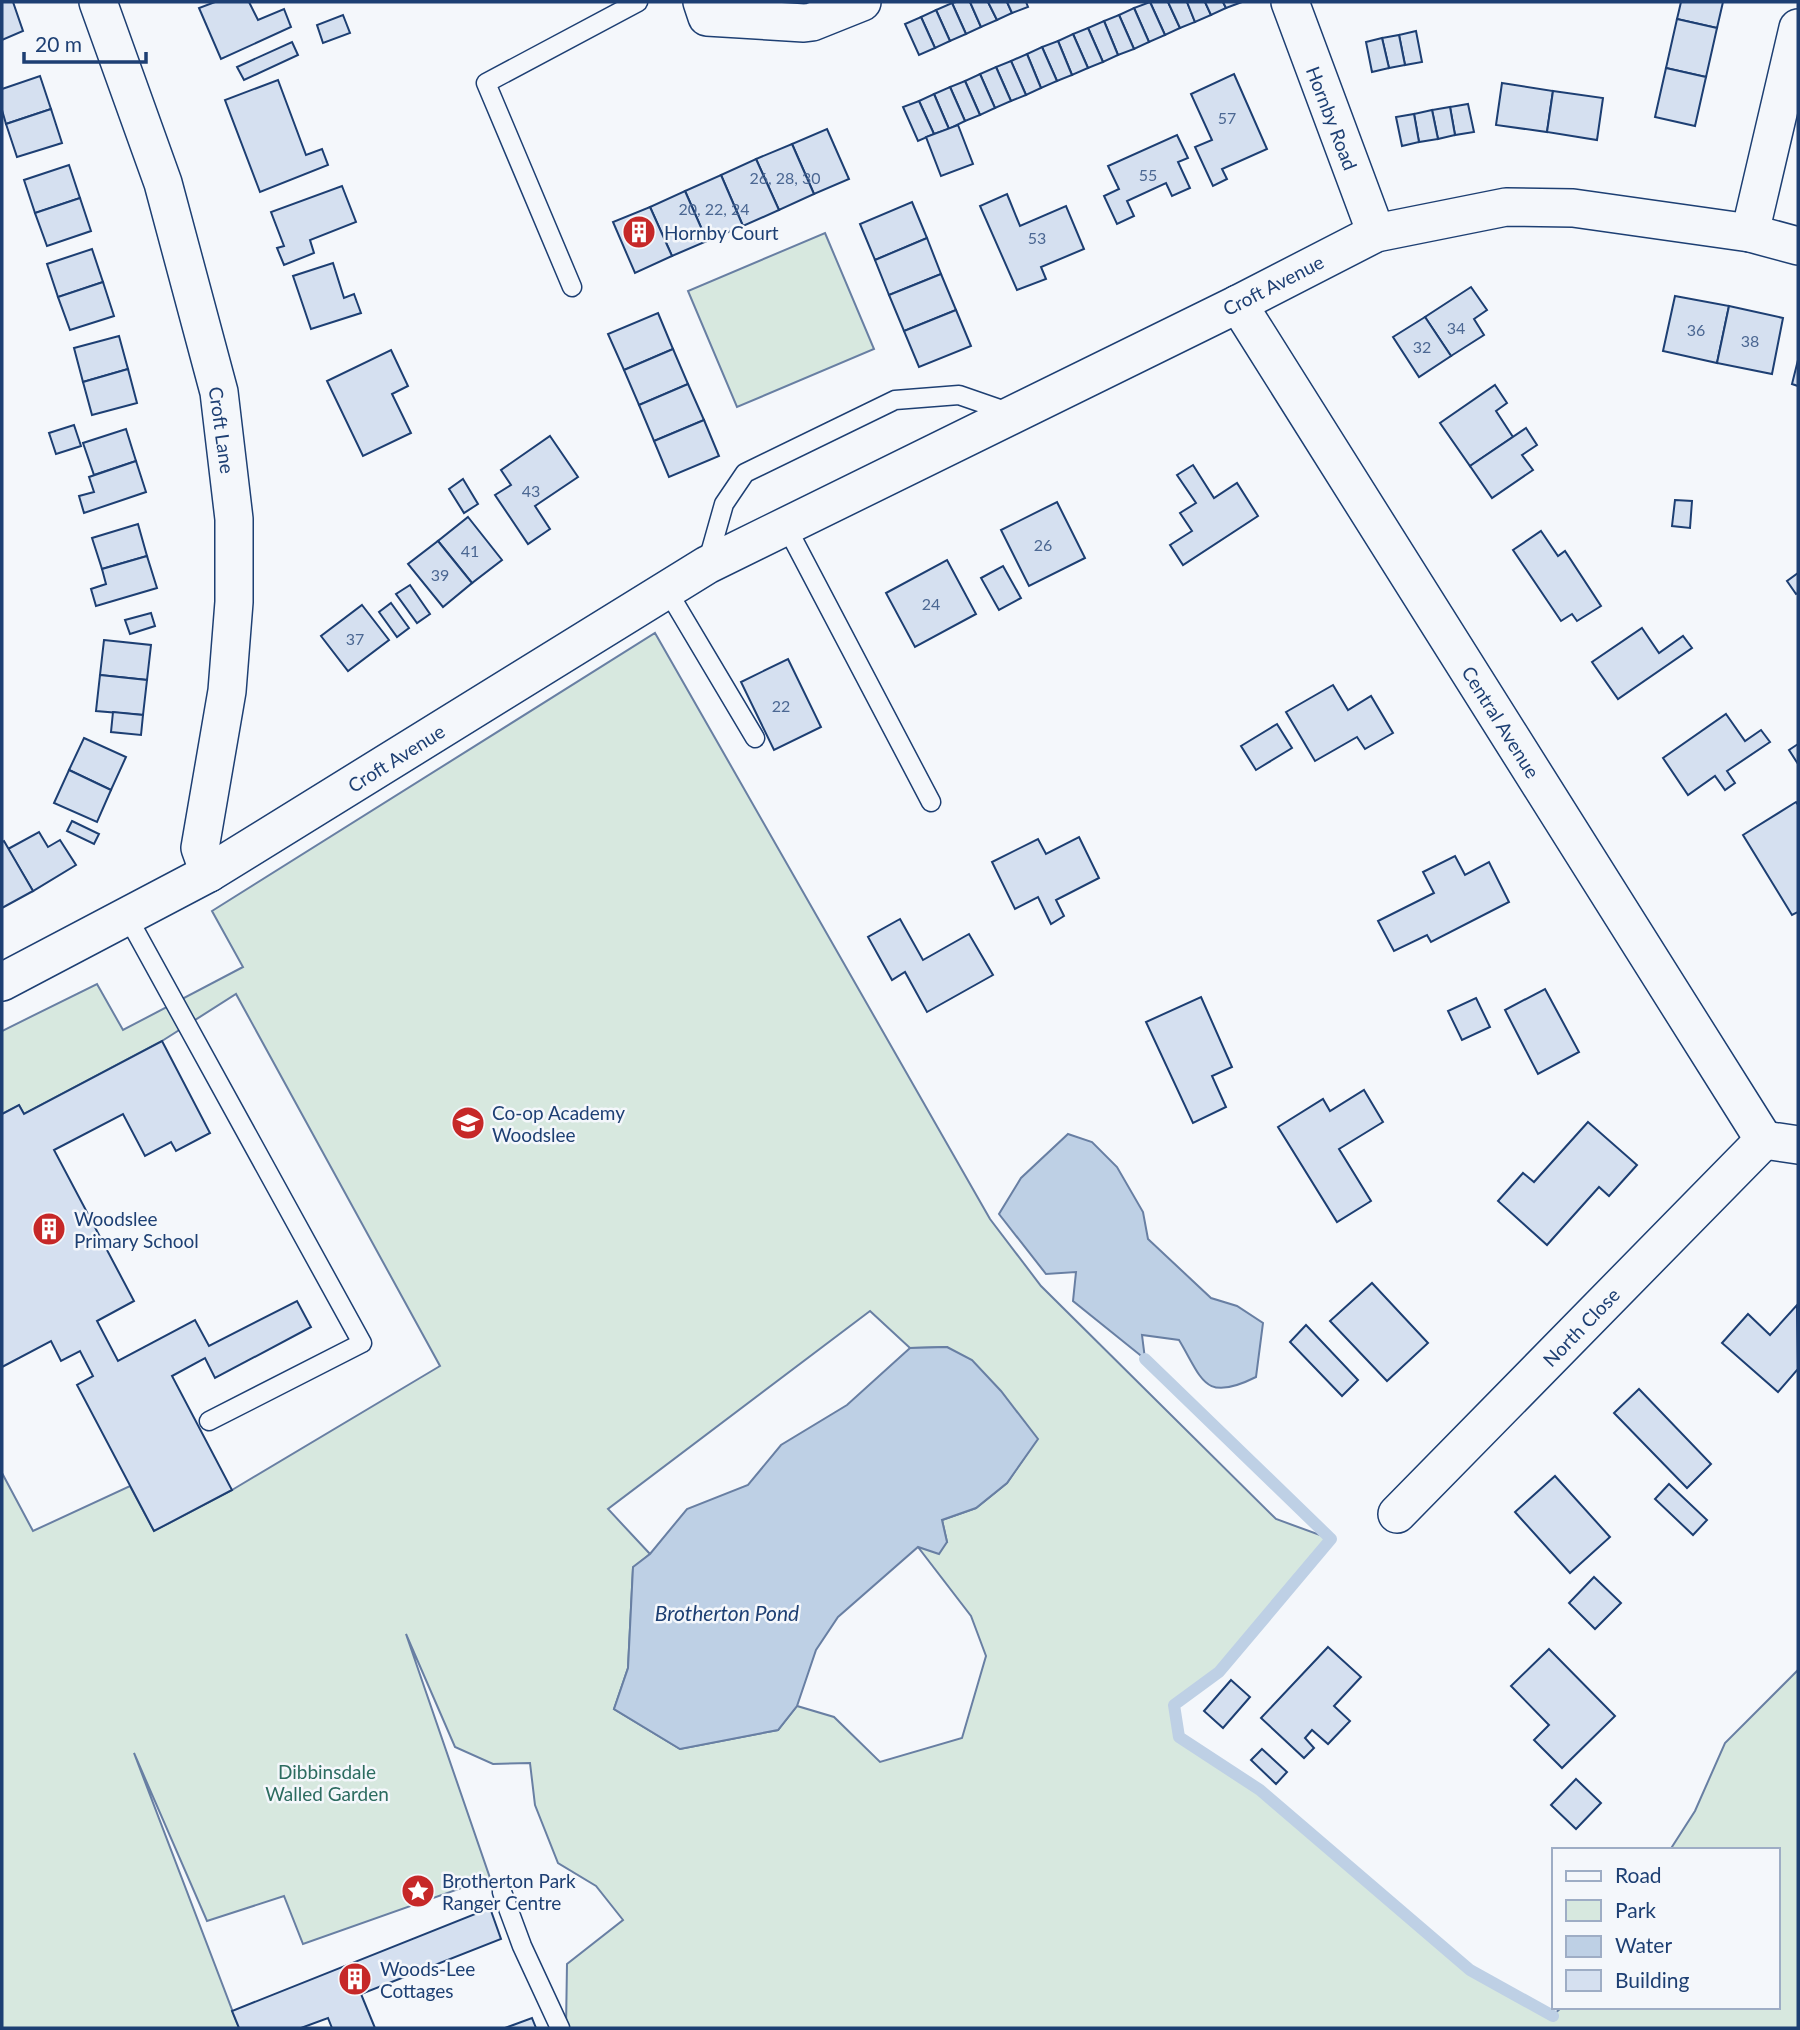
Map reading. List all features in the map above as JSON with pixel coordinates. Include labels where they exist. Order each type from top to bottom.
[{"type":"street","name":"Croft Lane","points":[[98,2],[163,183],[219,392],[234,519],[234,602],[227,691],[200,848],[209,873]]},
{"type":"street","points":[[702,2],[707,17],[804,23],[862,2]]},
{"type":"street","name":"Hornby Road","points":[[1290,2],[1376,233]]},
{"type":"street","points":[[1750,233],[1798,28]]},
{"type":"street","name":"Croft Avenue","points":[[2,982],[209,873],[707,565],[1238,304],[1376,233],[1506,206],[1573,208],[1750,233],[1798,246]]},
{"type":"street","name":"Central Avenue","points":[[1238,304],[1781,1142]]},
{"type":"street","name":"North Close","points":[[1397,1514],[1781,1142]]},
{"type":"lane","points":[[572,287],[486,83],[638,2]]},
{"type":"lane","points":[[707,565],[724,504],[745,473],[895,400],[959,395],[1014,414]]},
{"type":"lane","points":[[786,526],[931,802]]},
{"type":"lane","points":[[667,590],[755,737]]},
{"type":"lane","points":[[127,916],[362,1343],[209,1421]]},
{"type":"lane","points":[[502,1892],[522,1946],[560,2028]]},
{"type":"green space","points":[[825,233],[874,349],[737,407],[688,291]]},
{"type":"green space","name":"Dibbinsdale Walled Garden","points":[[655,633],[990,1219],[1041,1286],[1276,1519],[1331,1539],[1219,1672],[1174,1705],[1179,1737],[1260,1790],[1470,1970],[1552,2016],[1560,2009],[1779,2009],[1779,1848],[1671,1848],[1695,1811],[1725,1743],[1798,1670],[1798,2028],[566,2028],[567,1964],[623,1920],[596,1886],[558,1863],[535,1805],[530,1763],[493,1764],[455,1747],[406,1634],[490,1878],[303,1944],[284,1896],[207,1921],[134,1753],[239,2028],[2,2028],[2,1473],[33,1531],[130,1486],[154,1531],[232,1490],[440,1366],[236,994],[162,1041],[24,1114],[19,1105],[2,1114],[2,1031],[97,984],[123,1030],[243,967],[212,911]],"holes":[[[870,1311],[910,1348],[947,1347],[1037,1439],[1007,1483],[976,1508],[942,1520],[947,1542],[918,1547],[971,1616],[986,1656],[962,1738],[880,1762],[834,1717],[797,1706],[778,1730],[680,1749],[614,1709],[628,1668],[633,1568],[650,1554],[608,1509]]]},
{"type":"water","points":[[1068,1134],[1092,1142],[1117,1167],[1143,1212],[1148,1239],[1211,1298],[1237,1306],[1263,1323],[1256,1377],[1239,1385],[1215,1387],[1200,1376],[1179,1340],[1142,1335],[1145,1359],[1073,1301],[1076,1272],[1046,1274],[999,1214],[1021,1178]]},
{"type":"water","name":"Brotherton Pond","points":[[947,1347],[972,1360],[1001,1391],[1038,1439],[1007,1483],[976,1508],[942,1520],[947,1542],[939,1554],[918,1547],[838,1617],[816,1650],[797,1706],[778,1730],[680,1749],[614,1709],[628,1668],[633,1567],[650,1554],[687,1509],[748,1485],[781,1445],[847,1405],[910,1348]]},
{"type":"building","points":[[2,2],[13,2],[23,31],[2,40]]},
{"type":"building","points":[[215,2],[249,2],[258,20],[284,9],[291,27],[221,59],[199,8]]},
{"type":"building","points":[[970,2],[981,27],[966,34],[952,3]]},
{"type":"building","points":[[970,2],[988,2],[997,20],[981,27]]},
{"type":"building","points":[[988,2],[1007,2],[1012,13],[997,20]]},
{"type":"building","points":[[1007,2],[1026,2],[1028,7],[1012,13]]},
{"type":"building","points":[[1150,2],[1168,2],[1180,28],[1165,35]]},
{"type":"building","points":[[1150,2],[1165,35],[1149,42],[1134,8]]},
{"type":"building","points":[[1168,2],[1187,2],[1195,22],[1180,28]]},
{"type":"building","points":[[1187,2],[1205,2],[1211,15],[1195,22]]},
{"type":"building","points":[[1205,2],[1223,2],[1226,8],[1211,15]]},
{"type":"building","points":[[1223,2],[1242,2],[1226,8]]},
{"type":"building","points":[[1681,2],[1723,2],[1717,28],[1677,19]]},
{"type":"building","points":[[952,3],[966,34],[950,41],[936,10]]},
{"type":"building","points":[[1134,8],[1149,42],[1134,49],[1119,15]]},
{"type":"building","points":[[936,10],[950,41],[935,48],[921,17]]},
{"type":"building","points":[[343,15],[350,33],[323,43],[317,25]]},
{"type":"building","points":[[1119,15],[1134,49],[1118,55],[1104,21]]},
{"type":"building","points":[[921,17],[935,48],[919,55],[905,24]]},
{"type":"building","points":[[1677,19],[1717,28],[1706,77],[1666,68]]},
{"type":"building","points":[[1104,21],[1118,55],[1103,62],[1088,28]]},
{"type":"building","points":[[1088,28],[1103,62],[1088,68],[1073,34]]},
{"type":"building","points":[[1416,31],[1422,62],[1405,65],[1399,35]]},
{"type":"building","points":[[1073,34],[1088,68],[1072,75],[1058,41]]},
{"type":"building","points":[[1399,35],[1405,65],[1389,68],[1382,38]]},
{"type":"building","points":[[1382,38],[1389,68],[1372,72],[1366,42]]},
{"type":"building","points":[[1058,41],[1072,75],[1057,81],[1042,47]]},
{"type":"building","points":[[292,42],[298,55],[244,80],[237,67]]},
{"type":"building","points":[[1042,47],[1057,81],[1041,88],[1027,54]]},
{"type":"building","points":[[1027,54],[1041,88],[1026,95],[1011,61]]},
{"type":"building","points":[[1011,61],[1026,95],[1011,101],[996,67]]},
{"type":"building","points":[[996,67],[1011,101],[995,108],[980,74]]},
{"type":"building","points":[[1666,68],[1706,77],[1695,126],[1655,117]]},
{"type":"building","points":[[980,74],[995,108],[980,115],[965,81]]},
{"type":"building","points":[[1234,74],[1267,149],[1222,169],[1227,179],[1213,186],[1195,147],[1212,140],[1191,94]]},
{"type":"building","points":[[40,76],[51,109],[6,124],[2,110],[2,89]]},
{"type":"building","points":[[278,80],[306,155],[322,149],[328,165],[260,192],[225,100]]},
{"type":"building","points":[[965,81],[980,115],[965,121],[950,87]]},
{"type":"building","points":[[1502,83],[1553,91],[1547,132],[1496,125]]},
{"type":"building","points":[[950,87],[965,121],[949,129],[934,94]]},
{"type":"building","points":[[1553,91],[1603,98],[1597,140],[1547,132]]},
{"type":"building","points":[[934,94],[949,129],[934,134],[919,101]]},
{"type":"building","points":[[919,101],[934,134],[918,141],[903,107]]},
{"type":"building","points":[[1468,104],[1474,132],[1455,135],[1450,107]]},
{"type":"building","points":[[1450,107],[1455,135],[1438,139],[1432,110]]},
{"type":"building","points":[[51,109],[62,143],[17,157],[6,124]]},
{"type":"building","points":[[1432,110],[1438,139],[1419,142],[1414,114]]},
{"type":"building","points":[[1414,114],[1419,142],[1402,146],[1396,117]]},
{"type":"building","points":[[958,125],[973,164],[941,176],[926,137]]},
{"type":"building","name":"Hornby Court","points":[[827,129],[849,179],[814,194],[792,144]]},
{"type":"building","points":[[1177,135],[1188,158],[1178,162],[1190,188],[1172,196],[1166,183],[1127,201],[1134,216],[1117,224],[1104,196],[1119,189],[1108,166]]},
{"type":"building","name":"Hornby Court","points":[[792,144],[814,194],[779,210],[756,159]]},
{"type":"building","name":"Hornby Court","points":[[756,159],[779,210],[743,226],[721,175]]},
{"type":"building","points":[[69,165],[80,198],[35,213],[24,180]]},
{"type":"building","name":"Hornby Court","points":[[721,175],[743,226],[707,241],[685,191]]},
{"type":"building","points":[[342,186],[356,222],[310,240],[314,253],[284,265],[277,248],[284,246],[271,212]]},
{"type":"building","name":"Hornby Court","points":[[685,191],[707,241],[672,256],[650,207]]},
{"type":"building","points":[[1007,194],[1020,226],[1066,206],[1084,249],[1041,267],[1046,279],[1017,290],[980,206]]},
{"type":"building","points":[[80,198],[91,231],[47,246],[35,213]]},
{"type":"building","points":[[912,202],[927,238],[875,260],[860,224]]},
{"type":"building","name":"Hornby Court","points":[[650,207],[672,256],[635,273],[613,222]]},
{"type":"building","points":[[927,238],[941,274],[889,295],[875,260]]},
{"type":"building","points":[[92,249],[103,282],[58,297],[47,264]]},
{"type":"building","points":[[333,263],[344,298],[354,294],[361,313],[311,329],[293,276]]},
{"type":"building","points":[[941,274],[956,310],[904,331],[889,295]]},
{"type":"building","points":[[103,282],[114,316],[70,330],[58,297]]},
{"type":"building","points":[[1471,287],[1487,310],[1474,319],[1484,335],[1451,356],[1425,317]]},
{"type":"building","points":[[1675,296],[1729,306],[1717,363],[1663,351]]},
{"type":"building","points":[[1729,306],[1783,318],[1772,374],[1717,363]]},
{"type":"building","points":[[956,310],[971,346],[919,367],[904,331]]},
{"type":"building","points":[[658,313],[673,349],[624,370],[608,334]]},
{"type":"building","points":[[1425,317],[1451,356],[1419,377],[1393,337]]},
{"type":"building","points":[[119,336],[128,369],[83,382],[74,348]]},
{"type":"building","points":[[673,349],[688,384],[639,405],[624,370]]},
{"type":"building","points":[[391,350],[408,386],[392,394],[411,433],[363,456],[327,381]]},
{"type":"building","points":[[1798,360],[1798,386],[1792,384]]},
{"type":"building","points":[[128,369],[137,403],[92,415],[83,382]]},
{"type":"building","points":[[688,384],[704,420],[654,441],[639,405]]},
{"type":"building","points":[[1495,385],[1507,403],[1496,411],[1513,437],[1470,466],[1440,423]]},
{"type":"building","points":[[704,420],[719,456],[669,477],[654,441]]},
{"type":"building","points":[[74,425],[81,446],[56,454],[49,433]]},
{"type":"building","points":[[1526,428],[1537,445],[1522,455],[1533,470],[1492,498],[1470,466]]},
{"type":"building","points":[[126,429],[136,461],[94,475],[83,443]]},
{"type":"building","points":[[550,436],[578,477],[535,506],[550,529],[528,544],[495,495],[511,485],[501,470]]},
{"type":"building","points":[[136,461],[146,492],[84,513],[79,496],[94,492],[89,477]]},
{"type":"building","points":[[1193,465],[1214,498],[1237,483],[1258,516],[1183,565],[1170,545],[1192,531],[1180,513],[1196,503],[1177,475]]},
{"type":"building","points":[[463,479],[478,504],[464,513],[449,489]]},
{"type":"building","points":[[1675,500],[1692,501],[1690,528],[1672,526]]},
{"type":"building","points":[[1057,502],[1085,558],[1029,586],[1001,530]]},
{"type":"building","points":[[468,517],[502,560],[472,583],[438,541]]},
{"type":"building","points":[[138,524],[147,556],[102,569],[92,538]]},
{"type":"building","points":[[1541,531],[1558,556],[1565,551],[1601,606],[1577,621],[1572,614],[1561,621],[1513,550]]},
{"type":"building","points":[[438,541],[472,583],[443,607],[408,564]]},
{"type":"building","points":[[147,556],[157,588],[96,606],[91,589],[106,584],[102,569]]},
{"type":"building","points":[[947,560],[976,614],[915,647],[886,593]]},
{"type":"building","points":[[1003,566],[1021,598],[999,610],[981,578]]},
{"type":"building","points":[[1798,573],[1798,593],[1796,594],[1787,581]]},
{"type":"building","points":[[410,585],[430,614],[417,623],[396,594]]},
{"type":"building","points":[[391,603],[409,628],[397,637],[379,612]]},
{"type":"building","points":[[362,605],[389,640],[348,671],[321,636]]},
{"type":"building","points":[[151,613],[155,626],[130,634],[125,620]]},
{"type":"building","points":[[1642,628],[1659,653],[1683,636],[1692,648],[1618,699],[1592,662]]},
{"type":"building","points":[[104,640],[151,645],[147,680],[100,675]]},
{"type":"building","points":[[788,659],[821,727],[774,750],[741,682]]},
{"type":"building","points":[[100,675],[147,680],[143,715],[96,711]]},
{"type":"building","points":[[1333,685],[1348,710],[1371,696],[1393,733],[1365,749],[1357,737],[1315,761],[1286,712]]},
{"type":"building","points":[[113,712],[143,715],[141,735],[111,732]]},
{"type":"building","points":[[1726,714],[1745,741],[1761,730],[1770,742],[1727,771],[1735,783],[1725,790],[1715,776],[1688,795],[1663,758]]},
{"type":"building","points":[[1277,724],[1292,748],[1256,770],[1241,746]]},
{"type":"building","points":[[84,738],[126,757],[111,790],[69,770]]},
{"type":"building","points":[[1798,744],[1798,764],[1789,750]]},
{"type":"building","points":[[69,770],[111,790],[97,822],[54,803]]},
{"type":"building","points":[[1796,802],[1798,912],[1792,915],[1743,835]]},
{"type":"building","points":[[72,821],[99,834],[94,844],[67,831]]},
{"type":"building","points":[[39,832],[48,847],[60,840],[76,865],[33,891],[8,849]]},
{"type":"building","points":[[1079,837],[1099,878],[1056,900],[1064,916],[1051,924],[1038,897],[1015,909],[992,862],[1038,839],[1046,854]]},
{"type":"building","points":[[4,841],[33,891],[2,908],[2,842]]},
{"type":"building","points":[[1455,856],[1465,875],[1489,862],[1509,902],[1431,942],[1427,935],[1394,951],[1378,921],[1434,893],[1423,872]]},
{"type":"building","points":[[900,919],[923,960],[969,934],[993,975],[927,1012],[905,972],[892,980],[868,937]]},
{"type":"building","points":[[1545,989],[1579,1052],[1538,1074],[1505,1010]]},
{"type":"building","points":[[1201,997],[1232,1067],[1212,1076],[1226,1107],[1193,1123],[1146,1022]]},
{"type":"building","points":[[1476,998],[1490,1027],[1462,1040],[1448,1011]]},
{"type":"building","name":"Woodslee Primary School","points":[[162,1041],[210,1133],[176,1151],[171,1142],[145,1156],[123,1114],[54,1150],[134,1301],[97,1321],[118,1361],[195,1320],[209,1346],[297,1301],[311,1327],[215,1378],[205,1358],[172,1376],[232,1490],[154,1531],[77,1385],[93,1376],[80,1351],[61,1361],[51,1341],[2,1367],[2,1114],[19,1105],[24,1114]]},
{"type":"building","points":[[1364,1090],[1383,1122],[1339,1149],[1371,1201],[1337,1222],[1278,1127],[1323,1099],[1330,1111]]},
{"type":"building","points":[[1588,1122],[1637,1165],[1609,1196],[1599,1187],[1547,1245],[1498,1201],[1523,1173],[1534,1182]]},
{"type":"building","points":[[1372,1283],[1428,1343],[1387,1381],[1330,1321]]},
{"type":"building","points":[[1797,1305],[1798,1369],[1778,1392],[1722,1343],[1748,1314],[1770,1335]]},
{"type":"building","points":[[1306,1325],[1358,1380],[1342,1396],[1290,1342]]},
{"type":"building","points":[[1639,1389],[1711,1464],[1687,1488],[1614,1413]]},
{"type":"building","points":[[1555,1476],[1610,1537],[1570,1573],[1515,1512]]},
{"type":"building","points":[[1669,1484],[1707,1520],[1693,1535],[1655,1499]]},
{"type":"building","points":[[1594,1577],[1621,1603],[1595,1629],[1569,1603]]},
{"type":"building","points":[[1328,1647],[1361,1677],[1334,1706],[1350,1721],[1328,1744],[1312,1730],[1305,1738],[1314,1748],[1304,1758],[1261,1718]]},
{"type":"building","points":[[1549,1649],[1615,1716],[1562,1768],[1534,1740],[1549,1725],[1511,1686]]},
{"type":"building","points":[[1231,1680],[1250,1697],[1223,1728],[1204,1711]]},
{"type":"building","points":[[1262,1749],[1287,1772],[1276,1784],[1251,1760]]},
{"type":"building","points":[[1576,1779],[1601,1803],[1576,1829],[1551,1805]]},
{"type":"building","name":"Woods-Lee Cottages","points":[[490,1908],[501,1939],[361,1994],[375,2028],[332,2028],[328,2018],[301,2028],[239,2028],[232,2011]]},
{"type":"building","name":"Woods-Lee Cottages","points":[[532,2018],[536,2028],[505,2028]]},
{"type":"waterway","points":[[1145,1359],[1331,1539],[1219,1672],[1174,1705],[1179,1737],[1260,1790],[1470,1970],[1553,2016]]},
{"type":"place","name":"Hornby Court","points":[[639,232]]},
{"type":"place","name":"Co-op Academy Woodslee","points":[[468,1123]]},
{"type":"place","name":"Woodslee Primary School","points":[[49,1229]]},
{"type":"place","name":"Brotherton Park Ranger Centre","points":[[418,1891]]},
{"type":"place","name":"Woods-Lee Cottages","points":[[355,1979]]}]
